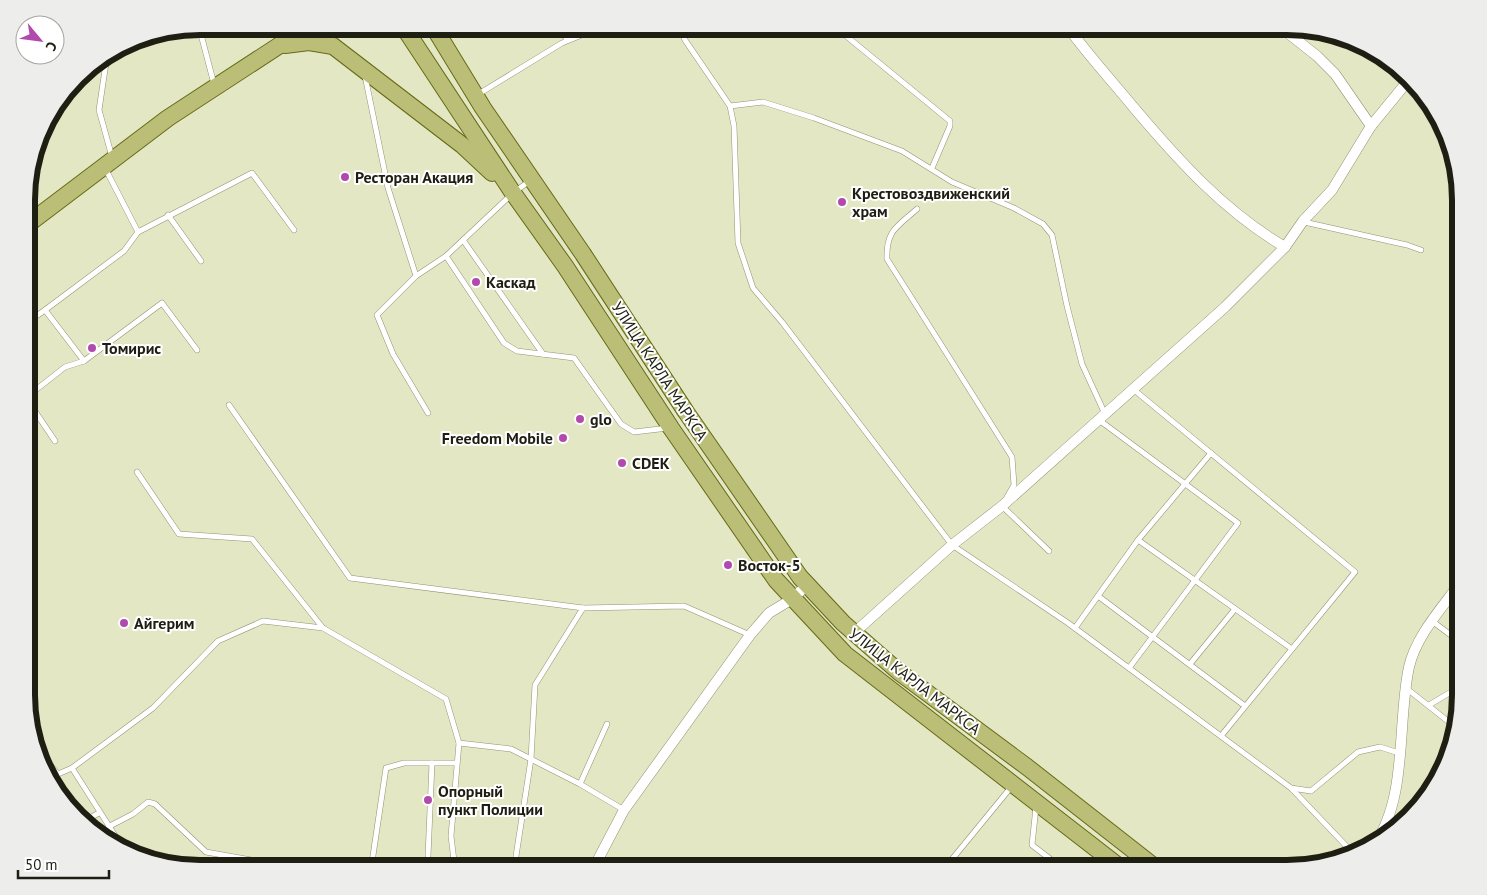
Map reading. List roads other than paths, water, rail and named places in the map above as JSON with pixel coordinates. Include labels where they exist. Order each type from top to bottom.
[{"type":"main road","points":[[278,46],[288,35]]},
{"type":"main road","points":[[35,219],[168,118],[295,35]]},
{"type":"main road","points":[[409,35],[513,193]]},
{"type":"main road","name":"УЛИЦА КАРЛА МАРКСА","points":[[439,35],[476,96],[583,254],[686,412],[807,585],[854,633],[899,672],[1027,767],[1146,860]]},
{"type":"main road","points":[[278,46],[309,42],[333,46],[462,145],[513,193]]},
{"type":"main road","name":"УЛИЦА КАРЛА МАРКСА","points":[[513,193],[565,266],[671,428],[776,580],[792,599],[845,654],[1111,860]]},
{"type":"street","points":[[1074,35],[1151,128],[1215,196],[1260,233],[1285,247]]},
{"type":"street","points":[[1291,35],[1336,74],[1371,126]]},
{"type":"street","points":[[854,633],[952,545],[1002,506],[1225,307],[1285,247],[1303,221],[1332,190],[1371,126],[1405,84]]},
{"type":"street","points":[[598,860],[624,810],[750,635],[769,613],[792,599],[807,585]]},
{"type":"street","points":[[1381,831],[1392,806],[1409,666],[1432,621],[1452,594]]},
{"type":"lane","points":[[201,35],[215,88]]},
{"type":"lane","points":[[562,43],[570,35]]},
{"type":"lane","points":[[476,96],[562,43],[582,35]]},
{"type":"lane","points":[[683,35],[730,106],[734,126],[738,243],[753,288],[782,322],[952,545],[1075,628],[1291,788],[1348,848]]},
{"type":"lane","points":[[845,35],[950,121],[950,126],[932,168]]},
{"type":"lane","points":[[106,65],[99,110],[109,164],[138,232]]},
{"type":"lane","points":[[363,69],[388,188],[416,276]]},
{"type":"lane","points":[[730,106],[763,102],[814,118],[893,148],[932,168],[952,182],[1014,208],[1043,224],[1052,235],[1082,364],[1102,417],[1238,523],[1129,668]]},
{"type":"lane","points":[[35,317],[124,251],[138,232],[252,172],[294,230]]},
{"type":"lane","points":[[428,413],[393,354],[376,315],[416,276],[446,256],[513,193],[532,179]]},
{"type":"lane","points":[[917,209],[892,231],[886,243],[887,259],[1012,458],[1014,484],[1002,506],[1049,551]]},
{"type":"lane","points":[[168,215],[201,261]]},
{"type":"lane","points":[[1303,221],[1407,245],[1421,250]]},
{"type":"lane","points":[[463,240],[543,354]]},
{"type":"lane","points":[[446,256],[504,343],[517,351],[574,358],[621,424],[634,432],[671,428]]},
{"type":"lane","points":[[35,391],[65,367],[84,361],[162,303],[197,350]]},
{"type":"lane","points":[[45,310],[84,361]]},
{"type":"lane","points":[[1133,389],[1355,572],[1221,736]]},
{"type":"lane","points":[[229,405],[350,578],[584,608],[684,606],[750,635]]},
{"type":"lane","points":[[35,411],[55,441]]},
{"type":"lane","points":[[1075,628],[1138,540],[1211,453]]},
{"type":"lane","points":[[137,472],[180,534],[252,539],[323,628],[446,699],[459,743],[452,836],[454,860]]},
{"type":"lane","points":[[1138,540],[1292,649]]},
{"type":"lane","points":[[1098,596],[1245,706]]},
{"type":"lane","points":[[515,860],[531,759],[535,685],[584,608]]},
{"type":"lane","points":[[1190,664],[1235,609]]},
{"type":"lane","points":[[52,768],[58,774],[72,768],[153,708],[218,641],[263,621],[323,628]]},
{"type":"lane","points":[[1432,621],[1452,636]]},
{"type":"lane","points":[[1406,688],[1450,722]]},
{"type":"lane","points":[[1429,705],[1452,692]]},
{"type":"lane","points":[[580,784],[607,724]]},
{"type":"lane","points":[[459,743],[511,749],[580,784],[624,810]]},
{"type":"lane","points":[[1291,788],[1311,791],[1358,752],[1380,747],[1399,753]]},
{"type":"lane","points":[[373,860],[386,768],[404,763],[456,763]]},
{"type":"lane","points":[[428,856],[432,763]]},
{"type":"lane","points":[[72,768],[115,837]]},
{"type":"lane","points":[[951,860],[1012,785]]},
{"type":"lane","points":[[108,826],[133,814],[148,802],[155,804],[206,852],[251,860]]},
{"type":"lane","points":[[1037,804],[1032,845],[1052,860]]},
{"type":"lane","points":[[90,818],[99,813]]},
{"type":"place","name":"Ресторан Акация","points":[[345,177]]},
{"type":"place","name":"Крестовоздвиженский храм","points":[[842,202]]},
{"type":"place","name":"Каскад","points":[[476,282]]},
{"type":"place","name":"Томирис","points":[[92,348]]},
{"type":"place","name":"glo","points":[[580,419]]},
{"type":"place","name":"Freedom Mobile","points":[[563,438]]},
{"type":"place","name":"CDEK","points":[[622,463]]},
{"type":"place","name":"Восток-5","points":[[728,565]]},
{"type":"place","name":"Айгерим","points":[[124,623]]},
{"type":"place","name":"Опорный пункт Полиции","points":[[428,800]]}]
